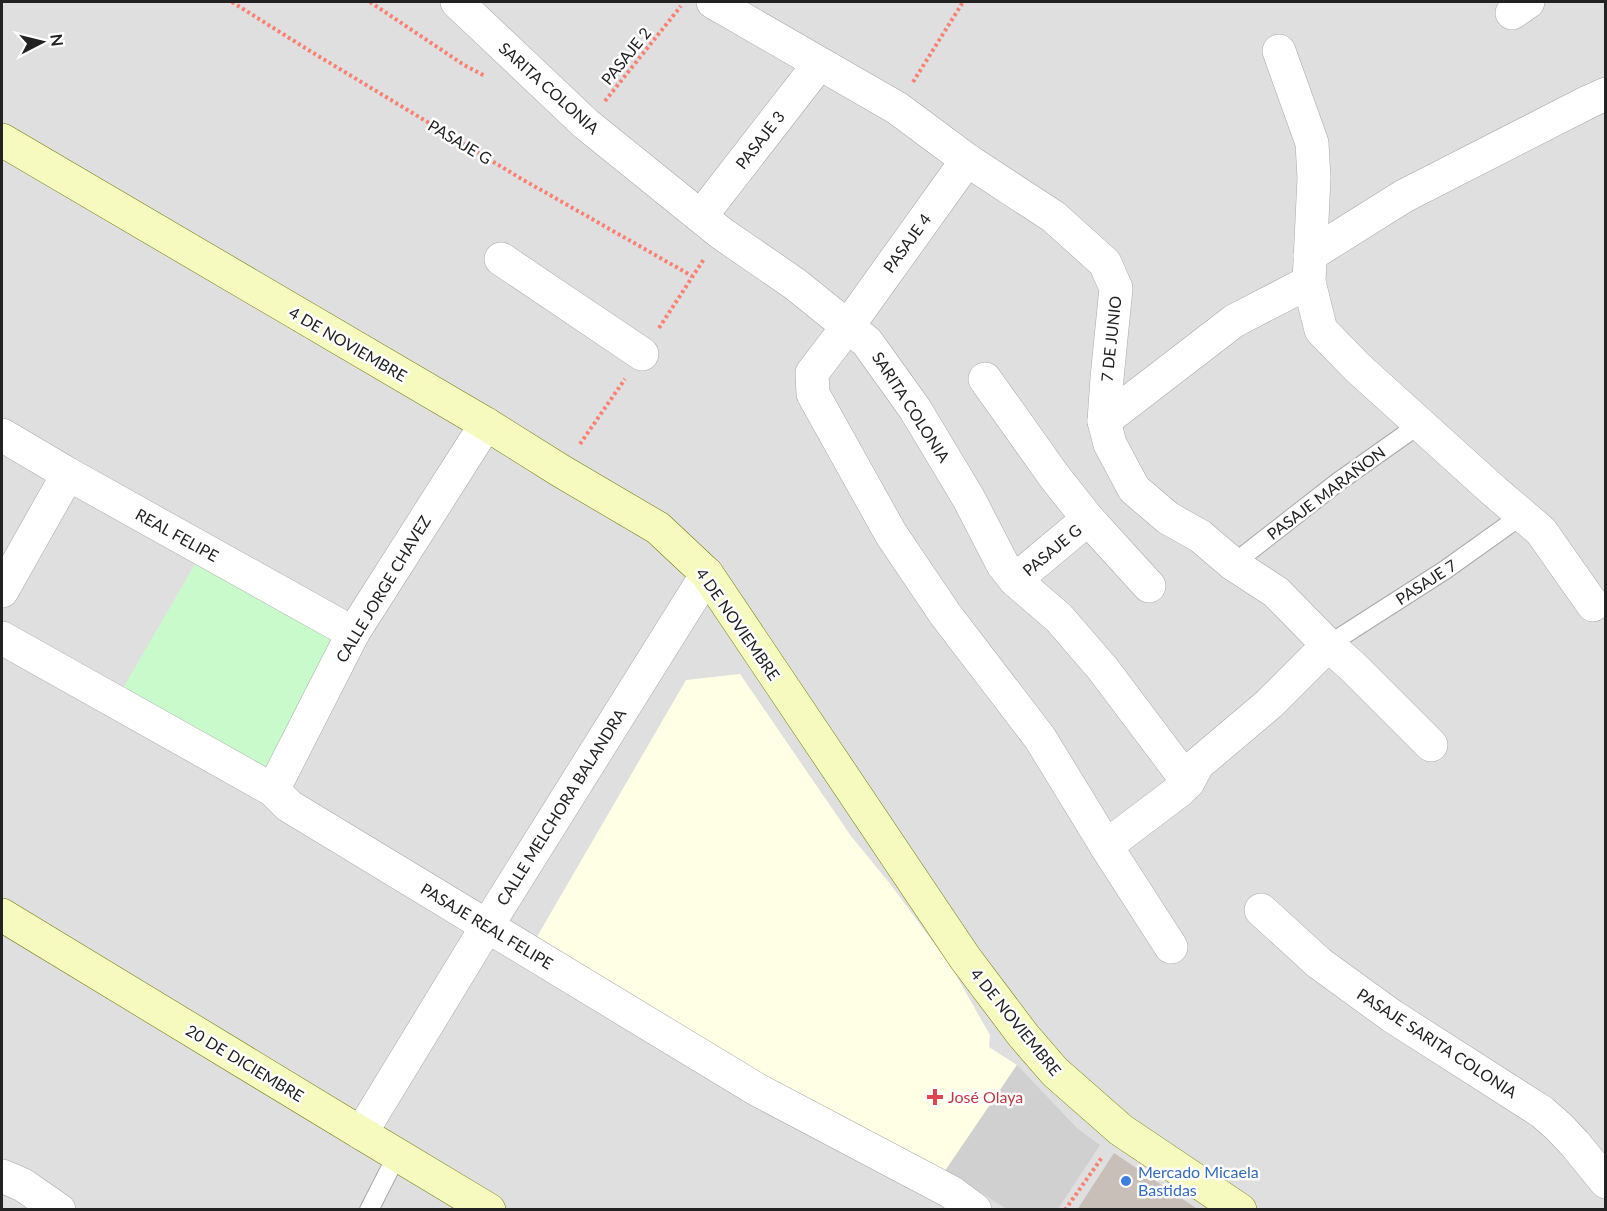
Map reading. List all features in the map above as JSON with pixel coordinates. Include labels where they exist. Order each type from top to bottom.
[{"type":"street","name":"7 DE JUNIO","points":[[713,2],[897,108],[967,160],[1054,217],[1105,263],[1116,288],[1104,421],[1110,444],[1134,489],[1168,518],[1200,536],[1233,564],[1276,592],[1431,745]]},
{"type":"street","name":"SARITA COLONIA","points":[[465,5],[586,124],[721,233],[795,284],[867,342],[915,409],[969,499],[1003,565],[1015,580],[1059,618],[1096,660],[1188,782]]},
{"type":"street","points":[[1279,51],[1312,143],[1314,178],[1309,268],[1321,330],[1358,368],[1541,531],[1593,605]]},
{"type":"street","name":"PASAJE 3","points":[[701,216],[819,64]]},
{"type":"street","points":[[1104,421],[1234,321],[1404,196],[1605,94]]},
{"type":"street","name":"4 DE NOVIEMBRE","points":[[2,140],[486,424],[658,528],[706,574],[965,958],[1030,1043],[1055,1072],[1121,1130],[1240,1209]]},
{"type":"street","name":"PASAJE 4","points":[[967,160],[812,373],[813,394],[891,534],[945,614],[1040,738],[1171,947]]},
{"type":"street","points":[[501,260],[642,354]]},
{"type":"street","points":[[985,379],[1054,476],[1088,519],[1149,586]]},
{"type":"street","name":"CALLE JORGE CHAVEZ","points":[[273,790],[353,633],[486,424]]},
{"type":"street","name":"REAL FELIPE","points":[[2,435],[353,633]]},
{"type":"street","points":[[2,591],[68,474]]},
{"type":"street","name":"PASAJE G","points":[[1015,580],[1088,519]]},
{"type":"street","name":"CALLE MELCHORA BALANDRA","points":[[361,1133],[486,926],[706,574]]},
{"type":"street","name":"PASAJE REAL FELIPE","points":[[2,638],[273,790],[289,806],[756,1089],[951,1192],[975,1209]]},
{"type":"street","points":[[1106,846],[1179,791],[1188,782],[1198,764],[1269,704],[1328,645]]},
{"type":"street","name":"PASAJE SARITA COLONIA","points":[[1261,910],[1319,963],[1392,1016],[1542,1112],[1575,1144],[1605,1182]]},
{"type":"street","name":"20 DE DICIEMBRE","points":[[2,915],[489,1209]]},
{"type":"street","points":[[2,1176],[24,1185],[59,1209]]},
{"type":"lane","name":"PASAJE MARAÑON","points":[[1233,564],[1338,482],[1420,424]]},
{"type":"lane","name":"PASAJE 7","points":[[1328,645],[1445,570],[1522,515]]},
{"type":"lane","points":[[369,1209],[397,1155]]},
{"type":"path","name":"PASAJE G","points":[[232,2],[520,178],[692,276]]},
{"type":"path","name":"PASAJE 2","points":[[586,124],[684,2]]},
{"type":"path","points":[[897,108],[963,2]]},
{"type":"path","points":[[1065,1209],[1106,1151]]},
{"type":"shaded area","points":[[2,2],[1605,2],[1605,1209],[2,1209]]},
{"type":"shaded area","points":[[740,674],[851,836],[891,885],[952,968],[990,1035],[989,1047],[1017,1065],[945,1171],[856,1129],[531,947],[686,680]]},
{"type":"shaded area","points":[[1017,1065],[1077,1128],[1100,1145],[1058,1209],[1007,1209],[945,1171]]},
{"type":"green space","points":[[198,559],[340,637],[269,777],[119,695]]},
{"type":"building","name":"Mercado Micaela Bastidas","points":[[1114,1153],[1199,1210],[1077,1210]]},
{"type":"place","name":"José Olaya","points":[[935,1097]]},
{"type":"place","name":"Mercado Micaela Bastidas","points":[[1126,1181]]}]
